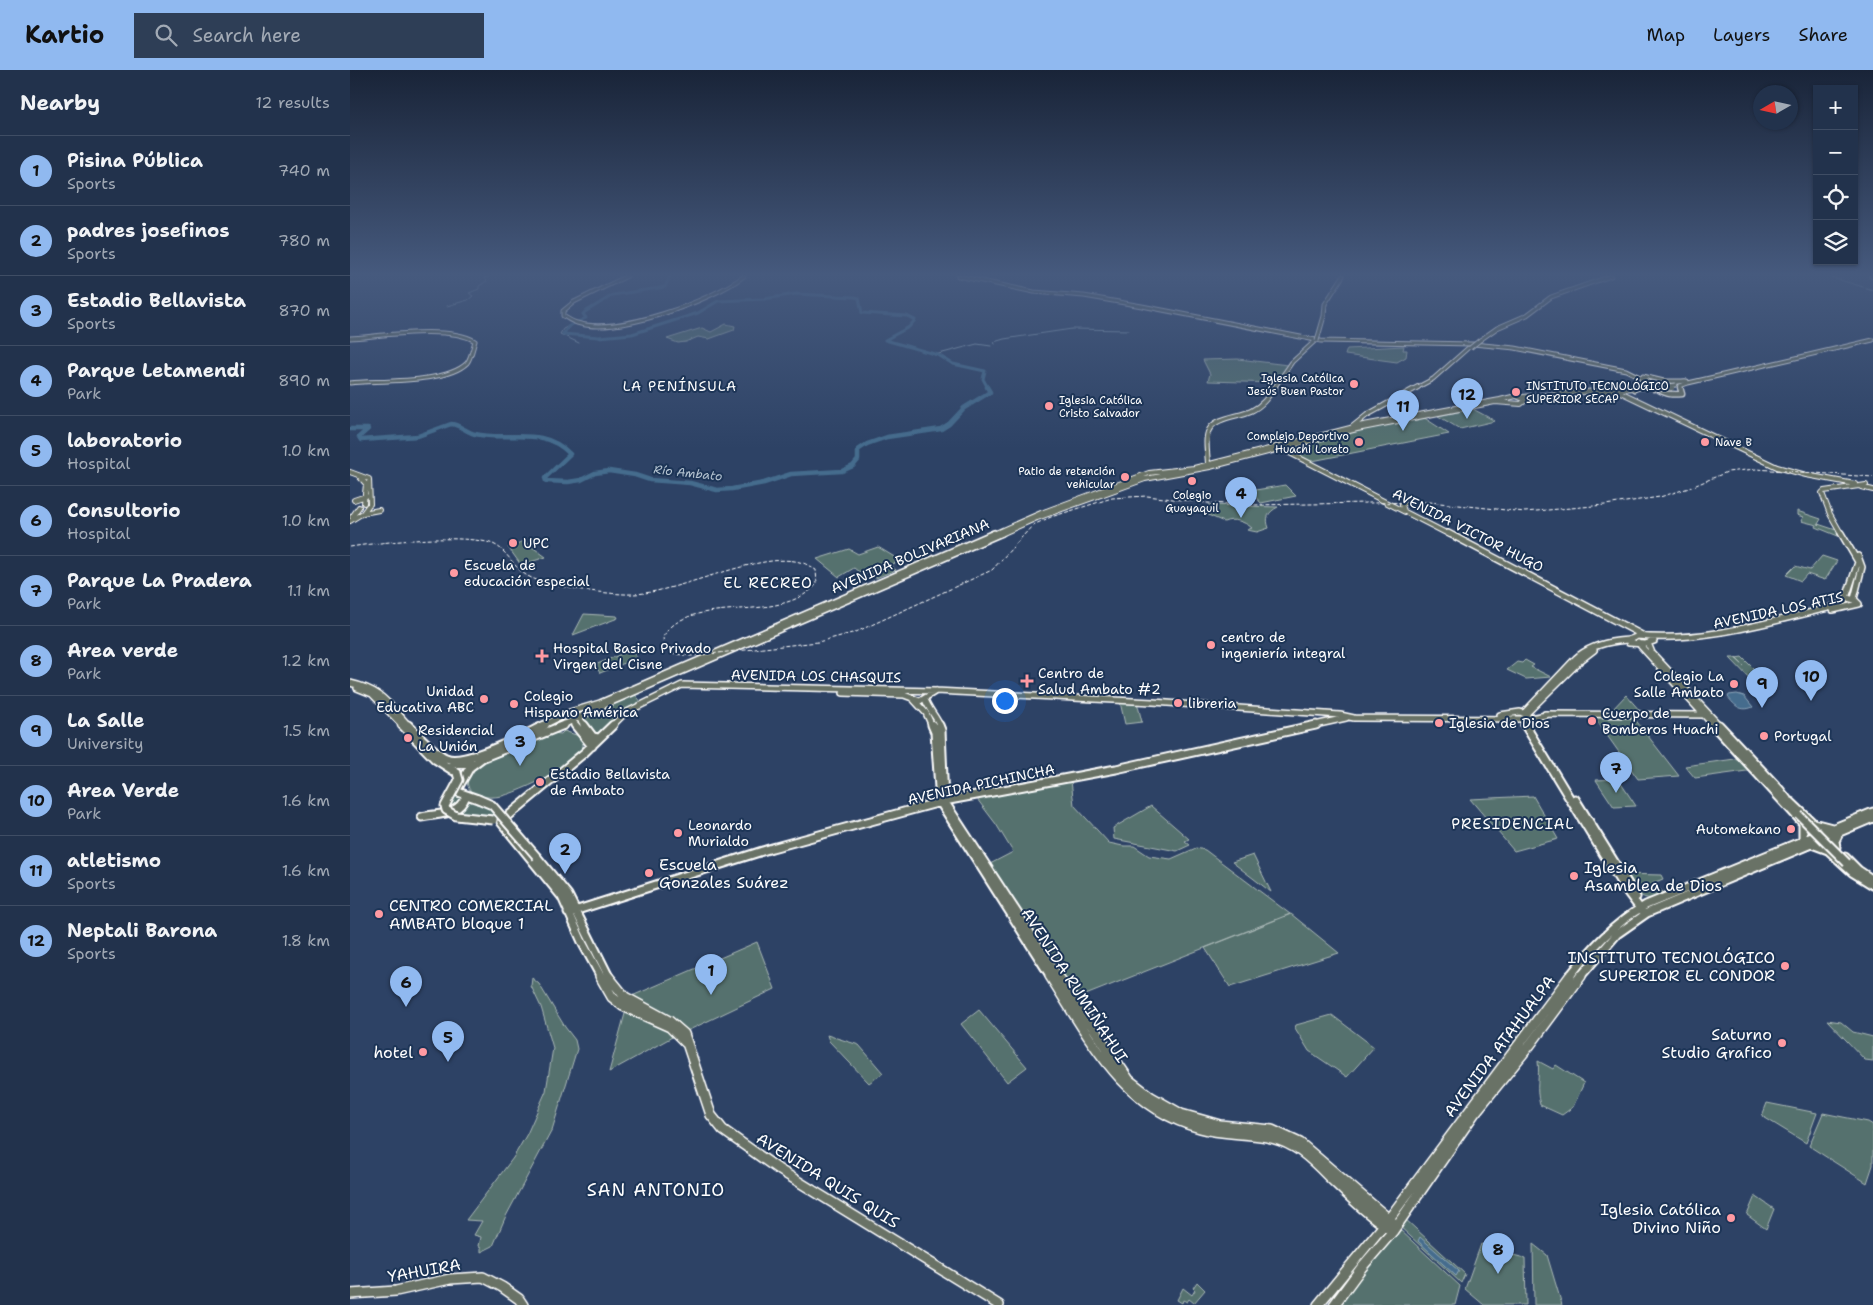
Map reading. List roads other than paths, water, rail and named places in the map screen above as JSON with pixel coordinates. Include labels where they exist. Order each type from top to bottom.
[{"type":"highway","points":[[1283,334],[1321,341],[1358,344],[1504,346],[1612,366],[1634,373],[1660,392],[1668,395],[1682,394],[1680,386],[1688,382],[1873,340]]},
{"type":"highway","points":[[1290,334],[1322,340],[1504,345],[1605,363],[1664,381],[1688,382]]},
{"type":"highway","points":[[1612,366],[1635,376],[1645,383],[1634,389]]},
{"type":"highway","points":[[1639,374],[1664,391],[1672,394],[1678,392],[1673,385],[1650,388]]},
{"type":"main road","points":[[350,339],[426,334]]},
{"type":"main road","points":[[350,383],[423,378],[449,372],[468,362],[475,341],[469,335],[460,334]]},
{"type":"main road","points":[[1211,464],[1211,434],[1214,428],[1224,422],[1264,407],[1291,368],[1316,339],[1318,334]]},
{"type":"main road","points":[[1364,425],[1360,423],[1365,418],[1431,382],[1479,339],[1488,334]]},
{"type":"main road","points":[[1211,464],[1207,438],[1209,430],[1218,422],[1251,412],[1265,402],[1292,362],[1316,339]]},
{"type":"main road","points":[[1350,428],[1374,411],[1433,378],[1469,348]]},
{"type":"main road","points":[[1673,385],[1688,382]]},
{"type":"main road","points":[[1211,464],[1350,428],[1504,399],[1507,396],[1529,397],[1614,389],[1650,388]]},
{"type":"main road","points":[[1605,390],[1613,395],[1650,388]]},
{"type":"main road","points":[[1614,389],[1777,467],[1870,487]]},
{"type":"main road","points":[[1148,477],[1222,462],[1350,430],[1494,402],[1521,404],[1526,401],[1586,394],[1613,395],[1638,402],[1781,470],[1854,486],[1870,487]]},
{"type":"main road","points":[[1516,396],[1526,401]]},
{"type":"main road","points":[[1504,399],[1509,402]]},
{"type":"main road","name":"AVENIDA VICTOR HUGO","points":[[1278,448],[1613,619],[1646,640],[1652,653],[1707,715]]},
{"type":"main road","name":"AVENIDA VICTOR HUGO","points":[[1278,448],[1633,634],[1636,641],[1786,799],[1802,819],[1871,882]]},
{"type":"main road","points":[[350,473],[360,476],[364,480],[367,504]]},
{"type":"main road","points":[[350,473],[362,475],[369,479],[367,504],[363,512]]},
{"type":"main road","name":"AVENIDA BOLIVARIANA","points":[[480,756],[571,721],[1048,514],[1067,512],[1080,502],[1148,477]]},
{"type":"main road","name":"AVENIDA BOLIVARIANA","points":[[480,756],[576,710],[600,703],[1042,513],[1148,477]]},
{"type":"main road","name":"AVENIDA LOS ATIS","points":[[1846,600],[1858,562],[1830,514],[1822,493],[1824,491],[1854,486]]},
{"type":"main road","name":"AVENIDA LOS ATIS","points":[[1853,602],[1861,576],[1861,561],[1835,519],[1824,496],[1829,492],[1870,487]]},
{"type":"main road","points":[[354,500],[366,496]]},
{"type":"main road","points":[[1404,511],[1402,505],[1407,502]]},
{"type":"main road","points":[[350,520],[359,507],[367,504]]},
{"type":"main road","points":[[350,520],[363,512],[378,510]]},
{"type":"main road","name":"AVENIDA LOS ATIS","points":[[1526,715],[1549,684],[1584,651],[1603,644],[1730,631],[1815,611],[1846,600],[1853,602]]},
{"type":"main road","name":"AVENIDA LOS ATIS","points":[[1646,640],[1735,633],[1853,602]]},
{"type":"main road","points":[[350,685],[372,694],[422,748],[434,759],[449,767],[459,777],[445,806],[448,813],[456,816],[497,821],[592,746],[598,738],[593,737],[580,717],[580,711],[576,710]]},
{"type":"main road","points":[[350,685],[368,687],[377,692],[447,760],[453,761],[480,756]]},
{"type":"main road","name":"AVENIDA LOS CHASQUIS","points":[[598,738],[625,713],[679,686],[936,691],[1153,702],[1326,718]]},
{"type":"main road","name":"AVENIDA LOS CHASQUIS","points":[[713,687],[883,694],[926,698]]},
{"type":"main road","points":[[913,698],[915,692],[921,691]]},
{"type":"main road","name":"AVENIDA RUMIÑAHUI","points":[[921,691],[928,693],[926,698],[927,706],[937,719],[941,730],[942,802]]},
{"type":"main road","points":[[926,698],[936,691]]},
{"type":"main road","name":"AVENIDA RUMIÑAHUI","points":[[913,698],[926,713],[935,732],[942,802],[1104,1061],[1119,1080],[1158,1110],[1178,1121],[1217,1132],[1273,1138],[1294,1147],[1390,1225]]},
{"type":"main road","points":[[1347,718],[1379,714],[1505,713],[1546,715]]},
{"type":"main road","points":[[1347,718],[1607,713],[1707,715]]},
{"type":"main road","points":[[565,715],[565,720],[571,721],[592,746]]},
{"type":"main road","points":[[1526,715],[1644,911]]},
{"type":"main road","points":[[1526,715],[1619,879],[1644,911]]},
{"type":"main road","name":"AVENIDA PICHINCHA","points":[[572,911],[788,843],[942,802],[1116,769],[1326,718],[1347,718]]},
{"type":"main road","points":[[429,744],[443,761],[453,764],[471,763]]},
{"type":"main road","points":[[422,816],[440,816],[453,812],[462,805],[466,796],[458,792],[458,788],[471,763],[480,756]]},
{"type":"main road","name":"AVENIDA QUIS QUIS","points":[[466,796],[492,805],[568,895],[572,911],[605,986],[612,997],[623,1006],[670,1027],[686,1043],[710,1115],[724,1130],[778,1169],[999,1305]]},
{"type":"main road","name":"AVENIDA VICTOR HUGO","points":[[1786,799],[1802,819],[1849,865],[1871,882]]},
{"type":"main road","name":"AVENIDA ATAHUALPA","points":[[1821,837],[1832,828],[1873,812]]},
{"type":"main road","name":"AVENIDA ATAHUALPA","points":[[1334,1305],[1586,955],[1608,932],[1644,911],[1740,875],[1807,842],[1839,833],[1873,818]]},
{"type":"main road","points":[[1802,819],[1820,826],[1832,828]]},
{"type":"main road","points":[[1802,819],[1807,842],[1828,850],[1852,872],[1871,882]]},
{"type":"main road","name":"AVENIDA QUIS QUIS","points":[[497,821],[558,891],[572,911]]},
{"type":"main road","points":[[1828,850],[1837,849],[1835,841],[1839,833]]},
{"type":"main road","name":"AVENIDA VICTOR HUGO","points":[[1849,865],[1860,871]]},
{"type":"main road","name":"AVENIDA ATAHUALPA","points":[[1318,1305],[1390,1225],[1443,1162],[1474,1114],[1530,1046],[1602,950],[1617,934],[1644,911]]},
{"type":"main road","name":"YAHUIRA","points":[[350,1294],[396,1291],[450,1279],[473,1277],[483,1278],[502,1287],[519,1299],[523,1305]]},
{"type":"water","points":[[1737,694],[1744,696],[1753,707],[1742,708],[1728,697],[1729,695]]},
{"type":"water","points":[[1420,1237],[1459,1271],[1456,1276],[1418,1241]]},
{"type":"waterway","name":"Río Ambato","points":[[560,334],[579,343]]},
{"type":"waterway","name":"Río Ambato","points":[[563,334],[599,337],[633,334]]},
{"type":"waterway","name":"Río Ambato","points":[[897,334],[885,340],[938,355],[953,364],[985,371],[983,379],[988,388]]},
{"type":"waterway","points":[[995,344],[994,342],[1004,339],[1040,334]]},
{"type":"waterway","points":[[935,355],[977,344],[991,346]]},
{"type":"waterway","name":"Río Ambato","points":[[350,429],[368,429],[359,437],[361,440],[418,436],[451,424],[475,434],[488,436],[536,437],[559,445],[570,454],[545,478],[546,481],[568,482],[581,480],[595,473],[609,471],[635,475],[650,480],[690,483],[717,490],[764,483],[791,474],[842,471],[853,466],[858,460],[858,450],[867,444],[887,437],[941,429],[949,424],[964,408],[990,392],[987,387]]},
{"type":"railway","points":[[350,547],[423,539],[480,541],[498,547],[521,572],[535,579],[562,587],[623,594],[652,592],[744,566],[766,562],[786,560],[803,563],[816,570],[817,584],[800,597],[780,604],[758,608],[713,611],[693,615],[675,623],[663,637],[664,647],[675,654],[691,656],[818,642],[856,632],[992,570],[1033,525],[1051,517],[1112,498],[1147,496],[1207,503],[1249,505],[1430,502],[1525,512],[1605,505],[1660,497],[1689,488],[1727,472],[1756,469],[1873,477]]},
{"type":"place","name":"Iglesia Católica Jesús Buen Pastor","points":[[1354,384]]},
{"type":"place","name":"INSTITUTO TECNOLÓGICO SUPERIOR SECAP","points":[[1516,392]]},
{"type":"place","name":"Iglesia Católica Cristo Salvador","points":[[1049,406]]},
{"type":"place","name":"Neptali Barona","points":[[1467,419]]},
{"type":"place","name":"atletismo","points":[[1403,431]]},
{"type":"place","name":"Complejo Deportivo Huachi Loreto","points":[[1359,442]]},
{"type":"place","name":"Nave B","points":[[1705,442]]},
{"type":"place","name":"Patio de retención vehicular","points":[[1125,477]]},
{"type":"place","name":"Colegio Guayaquil","points":[[1192,481]]},
{"type":"place","name":"Parque Letamendi","points":[[1241,518]]},
{"type":"place","name":"UPC","points":[[513,543]]},
{"type":"place","name":"Escuela de educación especial","points":[[454,573]]},
{"type":"place","name":"centro de ingeniería integral","points":[[1211,645]]},
{"type":"place","name":"Hospital Basico Privado Virgen del Cisne","points":[[542,656]]},
{"type":"place","name":"Centro de Salud Ambato #2","points":[[1027,681]]},
{"type":"place","name":"Colegio La Salle Ambato","points":[[1734,684]]},
{"type":"place","name":"Unidad Educativa ABC","points":[[484,699]]},
{"type":"place","name":"Area Verde","points":[[1811,701]]},
{"type":"place","name":"libreria","points":[[1178,703]]},
{"type":"place","name":"Colegio Hispano América","points":[[514,704]]},
{"type":"place","name":"La Salle","points":[[1762,708]]},
{"type":"place","name":"Cuerpo de Bomberos Huachi","points":[[1592,721]]},
{"type":"place","name":"Iglesia de Dios","points":[[1439,723]]},
{"type":"place","name":"Portugal","points":[[1764,736]]},
{"type":"place","name":"Residencial La Unión","points":[[408,738]]},
{"type":"place","name":"Estadio Bellavista","points":[[520,766]]},
{"type":"place","name":"Estadio Bellavista de Ambato","points":[[540,782]]},
{"type":"place","name":"Parque La Pradera","points":[[1616,793]]},
{"type":"place","name":"Automekano","points":[[1791,829]]},
{"type":"place","name":"Leonardo Murialdo","points":[[678,833]]},
{"type":"place","name":"Escuela Gonzales Suárez","points":[[649,873]]},
{"type":"place","name":"padres josefinos","points":[[565,874]]},
{"type":"place","name":"Iglesia Asamblea de Dios","points":[[1574,876]]},
{"type":"place","name":"CENTRO COMERCIAL AMBATO bloque 1","points":[[379,914]]},
{"type":"place","name":"INSTITUTO TECNOLÓGICO SUPERIOR EL CONDOR","points":[[1785,966]]},
{"type":"place","name":"Pisina Pública","points":[[711,995]]},
{"type":"place","name":"Consultorio","points":[[406,1007]]},
{"type":"place","name":"Saturno Studio Grafico","points":[[1782,1043]]},
{"type":"place","name":"hotel","points":[[423,1052]]},
{"type":"place","name":"laboratorio","points":[[448,1062]]},
{"type":"place","name":"Iglesia Católica Divino Niño","points":[[1731,1218]]},
{"type":"place","name":"Area verde","points":[[1498,1274]]},
{"type":"district","name":"LA PENÍNSULA","points":[[680,386]]},
{"type":"district","name":"EL RECREO","points":[[768,583]]},
{"type":"district","name":"PRESIDENCIAL","points":[[1513,824]]},
{"type":"district","name":"SAN ANTONIO","points":[[656,1190]]}]
